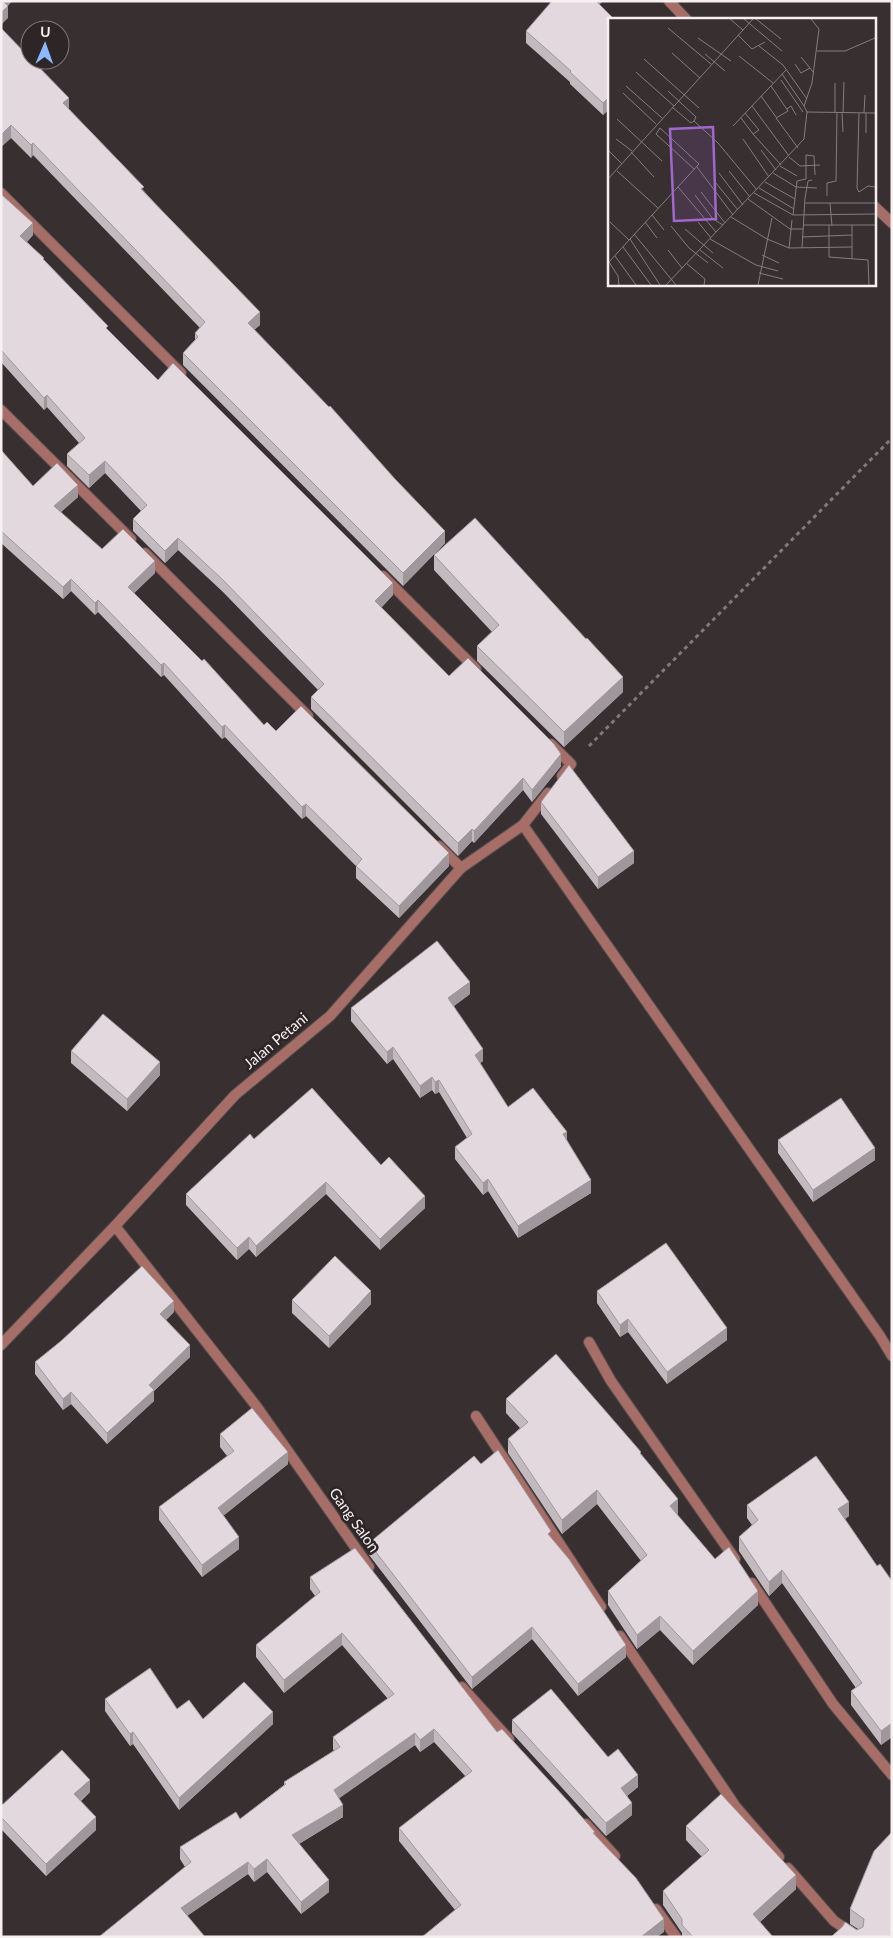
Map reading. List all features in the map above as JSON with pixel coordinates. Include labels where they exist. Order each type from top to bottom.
[{"type":"street","points":[[668,1],[685,18]]},
{"type":"street","points":[[1,193],[191,384]]},
{"type":"street","points":[[876,208],[892,223]]},
{"type":"street","points":[[1,410],[313,720]]},
{"type":"street","points":[[374,567],[487,680]]},
{"type":"street","points":[[543,736],[571,764]]},
{"type":"street","name":"Jalan Petani","points":[[1,1345],[115,1226],[235,1095],[330,1016],[462,868],[523,825],[571,764]]},
{"type":"street","points":[[523,825],[880,1336],[892,1356]]},
{"type":"street","points":[[433,840],[462,868]]},
{"type":"street","name":"Gang Salon","points":[[115,1226],[257,1407],[376,1576]]},
{"type":"street","points":[[589,1342],[611,1381],[742,1568],[833,1704],[892,1775]]},
{"type":"street","points":[[476,1416],[610,1621],[736,1807],[834,1921],[858,1937]]},
{"type":"street","points":[[454,1677],[519,1750]]},
{"type":"street","points":[[578,1815],[622,1865]]},
{"type":"street","points":[[651,1901],[676,1937]]},
{"type":"path","points":[[571,764],[892,438]]},
{"type":"building","points":[[1,1],[8,6],[1,13]]},
{"type":"building","points":[[552,1],[596,1],[613,18],[608,18],[608,100],[603,103],[571,71],[526,31]]},
{"type":"building","points":[[1,28],[20,48],[20,70],[42,70],[69,98],[63,103],[144,187],[141,189],[260,312],[248,323],[330,406],[395,479],[445,531],[403,573],[183,353],[198,337],[195,333],[205,322],[33,143],[31,145],[11,125],[1,135]]},
{"type":"building","points":[[1,194],[33,223],[20,236],[44,258],[108,326],[106,328],[158,380],[173,363],[393,583],[375,601],[449,676],[468,658],[554,744],[561,754],[532,790],[523,778],[474,831],[472,829],[458,843],[311,697],[324,684],[223,580],[178,538],[165,551],[133,519],[147,505],[105,461],[89,475],[67,454],[85,438],[47,395],[44,398],[1,350]]},
{"type":"building","points":[[1,450],[33,486],[57,463],[78,485],[54,506],[102,549],[123,529],[155,561],[128,587],[202,661],[204,659],[264,725],[267,722],[276,731],[301,706],[449,853],[399,906],[356,866],[362,859],[306,804],[302,807],[225,725],[222,727],[164,663],[161,665],[98,600],[95,603],[71,579],[63,587],[1,531]]},
{"type":"building","points":[[475,518],[623,677],[564,732],[477,646],[499,625],[434,555]]},
{"type":"building","points":[[569,765],[634,851],[598,877],[541,802]]},
{"type":"building","points":[[437,941],[470,982],[448,998],[483,1049],[475,1055],[508,1107],[533,1088],[567,1132],[563,1134],[591,1180],[518,1226],[488,1179],[483,1183],[455,1147],[472,1134],[439,1080],[435,1082],[432,1077],[420,1086],[393,1047],[387,1052],[351,1008]]},
{"type":"building","points":[[103,1014],[160,1062],[127,1099],[71,1051]]},
{"type":"building","points":[[312,1088],[381,1165],[389,1157],[425,1196],[380,1239],[326,1182],[256,1246],[249,1237],[237,1248],[186,1194],[250,1134],[254,1139]]},
{"type":"building","points":[[841,1098],[875,1148],[813,1190],[778,1140]]},
{"type":"building","points":[[666,1243],[727,1328],[667,1372],[628,1319],[620,1325],[597,1291]]},
{"type":"building","points":[[335,1256],[371,1291],[329,1336],[292,1300]]},
{"type":"building","points":[[142,1266],[174,1301],[160,1314],[190,1345],[149,1385],[154,1390],[107,1433],[71,1392],[63,1399],[35,1362],[61,1341]]},
{"type":"building","points":[[556,1354],[641,1452],[678,1499],[670,1506],[715,1559],[729,1547],[758,1591],[693,1651],[660,1616],[637,1635],[608,1591],[647,1555],[597,1490],[562,1520],[508,1439],[528,1422],[506,1399]]},
{"type":"building","points":[[252,1408],[288,1452],[218,1508],[239,1537],[202,1565],[159,1507],[234,1451],[220,1434]]},
{"type":"building","points":[[498,1450],[551,1531],[548,1534],[569,1559],[626,1645],[578,1684],[532,1627],[472,1677],[369,1543],[474,1456],[481,1464]]},
{"type":"building","points":[[816,1456],[849,1502],[838,1509],[877,1566],[880,1564],[892,1581],[892,1723],[881,1731],[851,1691],[862,1683],[782,1570],[769,1582],[739,1537],[758,1520],[747,1505]]},
{"type":"building","points":[[355,1548],[497,1732],[502,1729],[567,1800],[595,1832],[593,1833],[636,1878],[664,1919],[641,1937],[422,1937],[461,1905],[399,1828],[472,1771],[434,1729],[420,1740],[415,1733],[334,1790],[343,1805],[292,1835],[329,1880],[301,1902],[267,1859],[254,1869],[248,1862],[181,1908],[205,1937],[100,1936],[191,1862],[180,1847],[236,1812],[240,1819],[286,1784],[284,1782],[340,1747],[333,1737],[394,1694],[342,1633],[284,1680],[256,1645],[320,1592],[310,1577]]},
{"type":"building","points":[[150,1668],[177,1709],[189,1700],[203,1719],[244,1682],[273,1712],[179,1798],[133,1732],[130,1734],[105,1699]]},
{"type":"building","points":[[551,1689],[608,1757],[618,1749],[638,1775],[621,1788],[632,1803],[606,1823],[512,1720]]},
{"type":"building","points":[[62,1750],[90,1780],[74,1794],[96,1817],[46,1864],[1,1817],[1,1806]]},
{"type":"building","points":[[721,1794],[796,1875],[753,1914],[773,1937],[693,1937],[682,1925],[682,1919],[663,1891],[709,1850],[686,1826]]},
{"type":"building","points":[[892,1832],[892,1937],[831,1937],[845,1922],[857,1930],[863,1927],[864,1919],[850,1909],[874,1851]]}]
